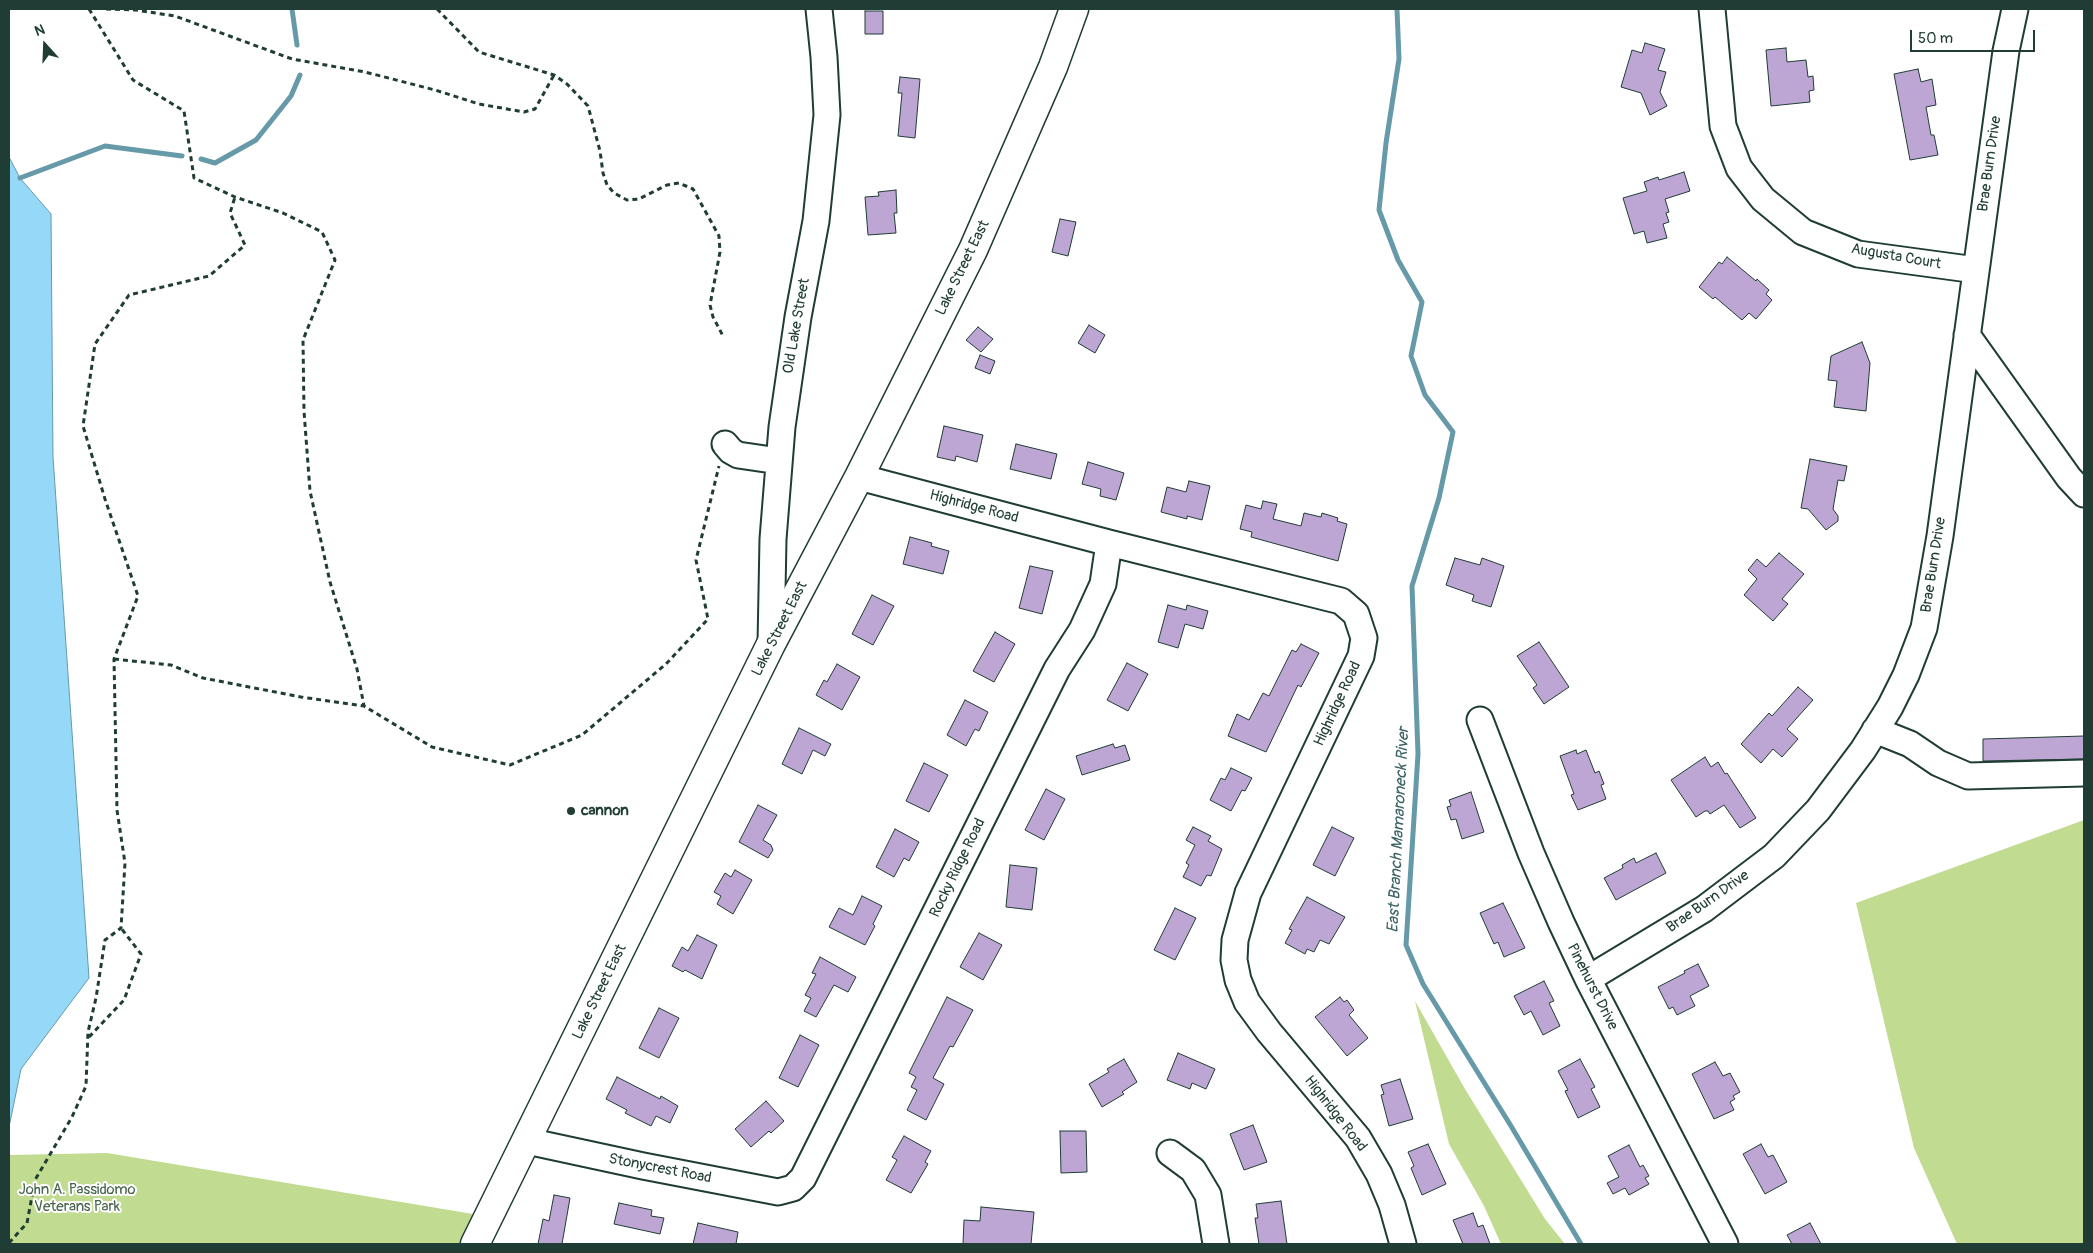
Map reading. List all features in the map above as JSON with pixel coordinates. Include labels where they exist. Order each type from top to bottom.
[{"type":"main road","name":"Lake Street East","points":[[475,1244],[772,644],[859,477],[973,250],[1053,67],[1074,9]]},
{"type":"street","name":"Old Lake Street","points":[[772,644],[773,539],[779,461],[789,374],[816,221],[827,115],[819,9]]},
{"type":"street","name":"Augusta Court","points":[[1712,9],[1723,126],[1739,168],[1763,199],[1803,232],[1858,254],[1976,270]]},
{"type":"street","name":"Brae Burn Drive","points":[[1588,979],[1704,909],[1774,856],[1818,810],[1890,707],[1906,675],[1924,628],[1941,527],[2006,51],[2014,9]]},
{"type":"street","points":[[1967,335],[2069,478],[2084,494]]},
{"type":"street","points":[[725,444],[738,455],[779,461]]},
{"type":"street","name":"Highridge Road","points":[[859,477],[1108,543],[1341,601],[1356,614],[1364,638],[1361,656],[1248,893],[1235,940],[1234,960],[1238,980],[1247,1002],[1269,1032],[1358,1138],[1379,1174],[1392,1206],[1403,1244]]},
{"type":"street","name":"Rocky Ridge Road","points":[[793,1188],[803,1178],[1057,669],[1082,630],[1103,584],[1108,543]]},
{"type":"street","name":"Pinehurst Drive","points":[[1480,720],[1561,922],[1588,979],[1726,1244]]},
{"type":"street","points":[[1875,730],[1910,744],[1938,763],[1968,776],[2084,773]]},
{"type":"street","name":"Stonycrest Road","points":[[527,1141],[778,1192],[793,1188]]},
{"type":"street","points":[[1170,1153],[1193,1170],[1208,1195],[1216,1244]]},
{"type":"path","points":[[89,9],[133,80],[184,111],[194,178],[235,197],[283,213],[322,232],[335,260],[303,340],[304,411],[310,491],[330,582],[357,669],[364,706]]},
{"type":"path","points":[[106,9],[136,10],[174,16],[292,59],[365,72],[435,90],[479,104],[508,110],[524,112],[535,108],[554,75]]},
{"type":"path","points":[[437,9],[479,52],[554,75],[567,84],[588,106],[600,151],[603,173],[607,185],[614,193],[627,200],[639,199],[667,185],[679,183],[693,189],[719,236],[720,252],[710,305],[713,317],[723,336]]},
{"type":"path","points":[[88,1037],[124,1000],[140,954],[121,928],[125,864],[117,810],[114,659],[138,596],[105,499],[83,426],[95,344],[129,295],[209,276],[244,245],[230,213],[235,197]]},
{"type":"path","points":[[114,659],[171,664],[203,678],[301,698],[364,706],[432,747],[510,765],[582,735],[666,664],[708,619],[696,560],[725,444]]},
{"type":"path","points":[[9,1244],[27,1223],[35,1180],[72,1116],[86,1086],[88,1037],[105,940],[121,928]]},
{"type":"green space","points":[[2084,820],[2084,1244],[1957,1244],[1914,1148],[1856,903]]},
{"type":"green space","points":[[1415,1001],[1465,1089],[1545,1219],[1565,1244],[1501,1244],[1484,1206],[1449,1144]]},
{"type":"green space","name":"John A. Passidomo Veterans Park","points":[[107,1153],[479,1215],[463,1244],[9,1244],[9,1155]]},
{"type":"water","points":[[9,157],[20,178],[51,214],[53,457],[89,978],[21,1069],[9,1127]]},
{"type":"building","points":[[865,11],[883,11],[883,34],[865,34]]},
{"type":"building","points":[[1645,43],[1665,49],[1658,70],[1666,72],[1660,92],[1667,106],[1650,115],[1641,93],[1621,87],[1632,50],[1642,53]]},
{"type":"building","points":[[1786,48],[1787,62],[1806,60],[1808,77],[1813,76],[1814,90],[1809,91],[1810,102],[1771,106],[1766,50]]},
{"type":"building","points":[[1918,69],[1921,82],[1932,79],[1936,105],[1926,107],[1931,135],[1934,135],[1938,155],[1910,160],[1894,74]]},
{"type":"building","points":[[900,77],[920,79],[915,138],[898,136],[902,93],[898,93]]},
{"type":"building","points":[[1684,172],[1690,191],[1665,199],[1669,212],[1666,213],[1669,222],[1663,224],[1667,238],[1647,243],[1644,231],[1634,234],[1623,198],[1647,191],[1644,182],[1658,177],[1659,180]]},
{"type":"building","points":[[896,190],[897,213],[894,213],[896,233],[868,235],[865,197],[879,196],[878,192]]},
{"type":"building","points":[[1060,219],[1076,222],[1068,256],[1052,252]]},
{"type":"building","points":[[1727,257],[1769,290],[1766,294],[1772,300],[1756,319],[1749,313],[1742,320],[1715,297],[1713,299],[1699,287],[1719,262],[1722,264]]},
{"type":"building","points":[[1089,325],[1105,335],[1095,353],[1078,343]]},
{"type":"building","points":[[978,327],[993,339],[981,352],[966,340]]},
{"type":"building","points":[[1862,342],[1870,363],[1866,411],[1834,407],[1837,381],[1828,380],[1831,356]]},
{"type":"building","points":[[980,355],[995,361],[990,374],[975,368]]},
{"type":"building","points":[[944,426],[983,435],[977,462],[956,456],[955,461],[937,457]]},
{"type":"building","points":[[1016,444],[1057,454],[1051,479],[1010,469]]},
{"type":"building","points":[[1810,459],[1847,466],[1844,481],[1838,480],[1833,509],[1838,516],[1838,521],[1826,530],[1808,509],[1801,508]]},
{"type":"building","points":[[1088,462],[1124,473],[1116,500],[1100,496],[1101,489],[1082,484]]},
{"type":"building","points":[[1189,481],[1210,486],[1202,520],[1187,516],[1187,519],[1161,512],[1167,487],[1186,492]]},
{"type":"building","points":[[1263,501],[1277,504],[1273,519],[1301,526],[1304,513],[1321,517],[1322,513],[1338,518],[1337,521],[1347,524],[1338,561],[1251,537],[1252,532],[1240,529],[1246,505],[1261,509]]},
{"type":"building","points":[[910,537],[932,543],[931,546],[949,551],[943,574],[903,564]]},
{"type":"building","points":[[1779,553],[1804,574],[1782,599],[1788,604],[1773,621],[1744,595],[1757,579],[1748,570],[1757,559],[1766,567]]},
{"type":"building","points":[[1455,558],[1480,565],[1482,558],[1504,566],[1491,607],[1472,601],[1474,595],[1446,585]]},
{"type":"building","points":[[1030,566],[1053,571],[1042,614],[1019,608]]},
{"type":"building","points":[[872,595],[894,606],[873,645],[852,634]]},
{"type":"building","points":[[1168,605],[1186,610],[1187,605],[1208,611],[1203,629],[1185,624],[1178,648],[1158,642]]},
{"type":"building","points":[[995,632],[1015,644],[994,682],[973,671]]},
{"type":"building","points":[[1539,642],[1569,687],[1544,704],[1533,688],[1537,685],[1517,656]]},
{"type":"building","points":[[1301,644],[1319,653],[1301,687],[1298,685],[1266,752],[1228,736],[1237,714],[1249,720],[1263,693],[1269,696],[1292,650],[1296,652]]},
{"type":"building","points":[[1127,663],[1148,674],[1128,711],[1107,700]]},
{"type":"building","points":[[837,664],[860,677],[842,710],[816,695],[824,680],[827,682]]},
{"type":"building","points":[[1798,687],[1813,700],[1787,729],[1798,739],[1782,757],[1773,749],[1761,763],[1741,744],[1769,713],[1772,716]]},
{"type":"building","points":[[965,700],[988,712],[979,731],[975,729],[966,746],[947,735]]},
{"type":"building","points":[[799,728],[831,744],[825,756],[813,750],[802,774],[782,764]]},
{"type":"building","points":[[2084,736],[2084,759],[1983,761],[1983,739]]},
{"type":"building","points":[[1113,744],[1115,748],[1125,745],[1130,760],[1082,775],[1076,756]]},
{"type":"building","points":[[1576,750],[1577,754],[1586,750],[1595,773],[1599,771],[1604,784],[1601,785],[1606,799],[1578,810],[1571,795],[1574,794],[1560,756]]},
{"type":"building","points":[[1705,757],[1711,767],[1718,762],[1756,818],[1740,828],[1724,805],[1710,814],[1708,811],[1705,811],[1696,817],[1671,780]]},
{"type":"building","points":[[924,763],[948,775],[929,812],[906,801]]},
{"type":"building","points":[[1231,768],[1252,778],[1245,791],[1242,790],[1231,811],[1210,800],[1221,778],[1225,780]]},
{"type":"building","points":[[1046,789],[1065,799],[1044,840],[1025,830]]},
{"type":"building","points":[[1471,792],[1484,832],[1462,839],[1456,819],[1451,820],[1447,807],[1451,806],[1449,800]]},
{"type":"building","points":[[758,805],[777,815],[763,840],[771,845],[773,850],[768,858],[739,842]]},
{"type":"building","points":[[1193,827],[1211,836],[1208,841],[1222,849],[1211,876],[1207,875],[1201,886],[1183,877],[1189,865],[1186,863],[1195,845],[1186,840]]},
{"type":"building","points":[[1332,827],[1354,838],[1335,876],[1313,865]]},
{"type":"building","points":[[895,829],[919,842],[909,861],[904,858],[894,877],[876,867]]},
{"type":"building","points":[[1656,853],[1666,873],[1616,900],[1604,878],[1623,868],[1622,865],[1634,858],[1636,863]]},
{"type":"building","points":[[1010,865],[1037,868],[1032,910],[1006,907]]},
{"type":"building","points":[[735,870],[752,880],[733,914],[717,904],[721,896],[714,892],[725,873],[731,877]]},
{"type":"building","points":[[862,896],[882,906],[873,924],[875,926],[865,945],[829,927],[839,908],[853,915]]},
{"type":"building","points":[[1307,897],[1345,917],[1329,944],[1320,940],[1314,952],[1307,949],[1305,954],[1285,943],[1292,930],[1289,929]]},
{"type":"building","points":[[1503,903],[1525,948],[1504,957],[1498,942],[1494,944],[1480,913]]},
{"type":"building","points":[[1175,908],[1196,918],[1175,960],[1154,950]]},
{"type":"building","points":[[979,933],[1002,945],[983,980],[960,967]]},
{"type":"building","points":[[697,935],[717,945],[702,979],[672,966],[682,947],[688,951]]},
{"type":"building","points":[[820,957],[856,977],[848,992],[834,985],[816,1017],[804,1011],[811,998],[805,995],[816,974],[812,973]]},
{"type":"building","points":[[1698,964],[1709,986],[1690,996],[1695,1006],[1677,1015],[1673,1007],[1669,1009],[1658,987]]},
{"type":"building","points":[[1544,981],[1554,1001],[1549,1003],[1560,1026],[1543,1035],[1531,1011],[1524,1015],[1514,996]]},
{"type":"building","points":[[947,997],[973,1010],[953,1047],[950,1046],[933,1078],[944,1084],[926,1120],[907,1110],[917,1090],[911,1087],[916,1077],[909,1073]]},
{"type":"building","points":[[1340,997],[1344,1002],[1347,1000],[1354,1010],[1349,1015],[1368,1038],[1347,1056],[1315,1017]]},
{"type":"building","points":[[659,1008],[679,1018],[659,1058],[639,1048]]},
{"type":"building","points":[[800,1035],[819,1045],[798,1087],[779,1078]]},
{"type":"building","points":[[1178,1053],[1215,1069],[1206,1089],[1192,1083],[1190,1089],[1167,1080]]},
{"type":"building","points":[[1124,1059],[1137,1082],[1122,1092],[1124,1094],[1102,1107],[1089,1084],[1109,1072],[1107,1069]]},
{"type":"building","points":[[1580,1059],[1595,1087],[1591,1089],[1600,1107],[1578,1118],[1565,1091],[1568,1090],[1558,1071]]},
{"type":"building","points":[[1715,1062],[1723,1076],[1730,1073],[1740,1092],[1733,1096],[1735,1099],[1730,1102],[1734,1110],[1714,1119],[1692,1074]]},
{"type":"building","points":[[617,1077],[660,1099],[661,1096],[678,1106],[670,1123],[656,1116],[651,1126],[625,1113],[627,1110],[606,1099]]},
{"type":"building","points":[[1400,1079],[1413,1119],[1389,1126],[1381,1095],[1384,1094],[1381,1085]]},
{"type":"building","points":[[766,1101],[784,1121],[751,1147],[735,1129]]},
{"type":"building","points":[[1253,1125],[1267,1162],[1244,1170],[1230,1134]]},
{"type":"building","points":[[1060,1131],[1086,1131],[1087,1172],[1061,1173]]},
{"type":"building","points":[[904,1136],[931,1151],[925,1162],[928,1164],[911,1193],[886,1180],[897,1160],[892,1157]]},
{"type":"building","points":[[1428,1144],[1446,1184],[1422,1195],[1411,1168],[1414,1166],[1408,1152]]},
{"type":"building","points":[[1761,1144],[1768,1157],[1773,1155],[1787,1182],[1765,1194],[1743,1154]]},
{"type":"building","points":[[1629,1145],[1640,1167],[1643,1165],[1649,1176],[1645,1178],[1649,1184],[1629,1195],[1625,1188],[1613,1194],[1607,1183],[1619,1177],[1608,1156]]},
{"type":"building","points":[[554,1195],[570,1198],[562,1244],[538,1244],[543,1219],[549,1221]]},
{"type":"building","points":[[1281,1201],[1287,1244],[1259,1244],[1255,1218],[1258,1218],[1256,1204]]},
{"type":"building","points":[[619,1203],[652,1210],[651,1216],[664,1218],[660,1234],[614,1224]]},
{"type":"building","points":[[981,1207],[1034,1212],[1031,1244],[963,1244],[964,1220],[980,1221]]},
{"type":"building","points":[[1473,1213],[1478,1227],[1483,1225],[1490,1244],[1463,1244],[1453,1220]]},
{"type":"building","points":[[698,1223],[738,1232],[736,1244],[693,1244]]},
{"type":"building","points":[[1810,1223],[1821,1244],[1792,1244],[1787,1235]]},
{"type":"waterway","points":[[292,9],[297,45]]},
{"type":"waterway","name":"East Branch Mamaroneck River","points":[[1397,9],[1399,59],[1386,143],[1379,210],[1398,260],[1422,302],[1411,356],[1425,395],[1453,432],[1439,498],[1412,586],[1418,754],[1406,945],[1423,984],[1581,1244]]},
{"type":"waterway","points":[[201,159],[215,163],[256,140],[291,96],[300,75]]},
{"type":"waterway","points":[[20,178],[105,146],[182,156]]},
{"type":"place","name":"cannon","points":[[571,811]]}]
